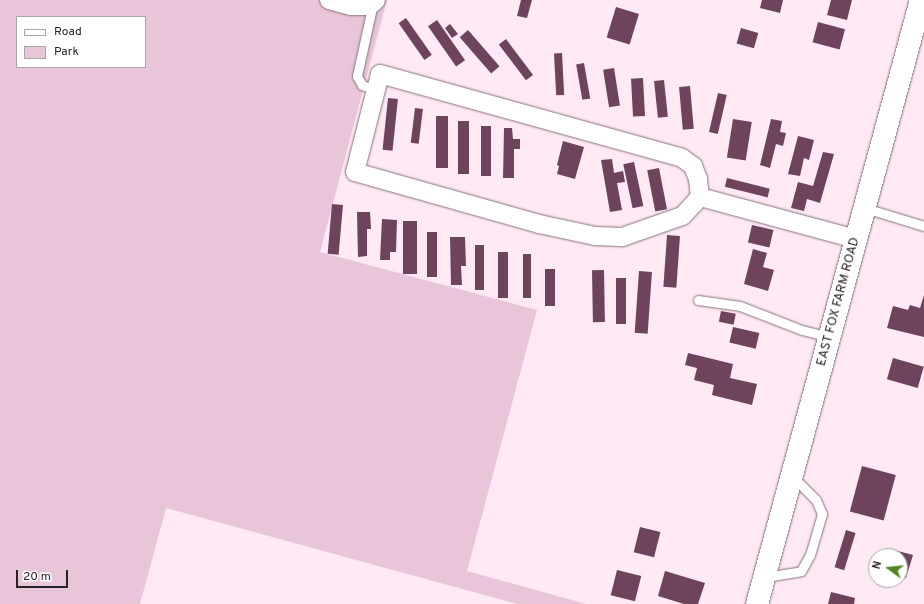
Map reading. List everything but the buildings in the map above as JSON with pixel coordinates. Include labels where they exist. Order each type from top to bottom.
[{"type":"main road","name":"EAST FOX FARM ROAD","points":[[757,604],[921,0]]},
{"type":"street","points":[[329,0],[351,6],[364,6],[374,2]]},
{"type":"street","points":[[380,74],[682,158],[693,166],[698,179],[700,197],[682,216],[669,221],[622,237],[595,236],[539,224],[356,172],[380,74]]},
{"type":"street","points":[[700,197],[856,239]]},
{"type":"lane","points":[[374,2],[357,76],[362,85],[376,90]]},
{"type":"lane","points":[[864,208],[924,226]]},
{"type":"lane","points":[[698,300],[740,306],[802,330],[830,337]]},
{"type":"lane","points":[[764,577],[801,571],[810,555],[822,514],[816,500],[792,476]]},
{"type":"green space","points":[[0,0],[387,0],[320,252],[537,310],[467,571],[586,604],[517,604],[166,508],[140,604],[0,604]]}]
